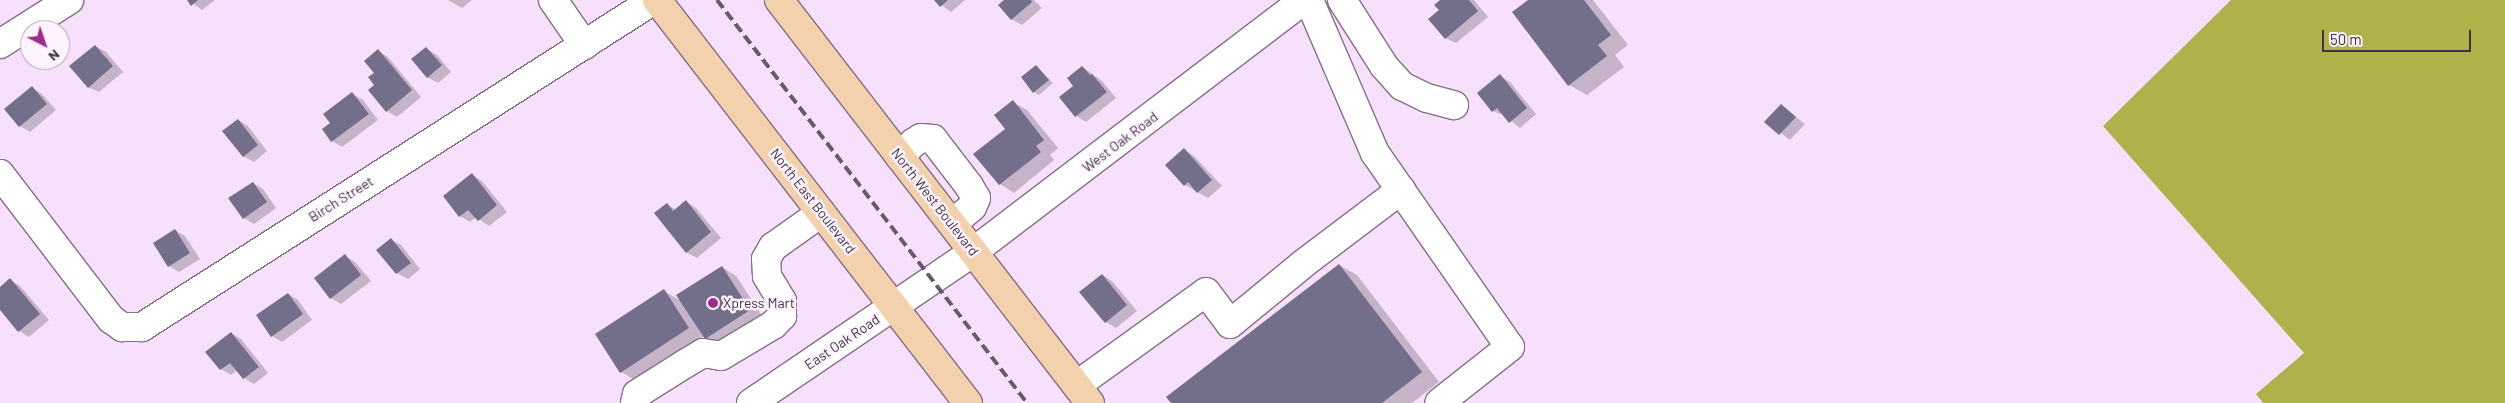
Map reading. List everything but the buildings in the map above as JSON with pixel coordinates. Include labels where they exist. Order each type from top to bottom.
[{"type":"main road","name":"North East Boulevard","points":[[655,0],[968,403]]},
{"type":"main road","name":"North West Boulevard","points":[[781,0],[1084,394]]},
{"type":"street","points":[[0,44],[69,0]]},
{"type":"street","points":[[553,0],[584,45]]},
{"type":"street","name":"Birch Street","points":[[0,174],[111,319],[127,328],[142,328],[655,0]]},
{"type":"street","name":"West Oak Road","points":[[934,280],[1304,0]]},
{"type":"street","points":[[1309,0],[1375,153],[1510,348],[1439,403]]},
{"type":"street","points":[[1342,0],[1384,66],[1402,86],[1427,98],[1454,105]]},
{"type":"street","points":[[900,157],[913,142],[921,138],[933,139],[970,186],[976,198],[972,207],[952,224]]},
{"type":"street","points":[[1084,394],[1206,292],[1230,324],[1303,264],[1401,190]]},
{"type":"street","points":[[635,403],[637,394],[683,365],[704,353],[721,356],[773,325],[782,316],[782,301],[767,276],[766,259],[773,247],[822,213]]},
{"type":"street","name":"East Oak Road","points":[[751,403],[934,280]]},
{"type":"shaded area","points":[[2231,0],[2505,0],[2505,403],[2263,403],[2256,394],[2304,353],[2103,126]]},
{"type":"railway","points":[[717,0],[1027,403]]},
{"type":"place","name":"Xpress Mart","points":[[713,303]]}]
